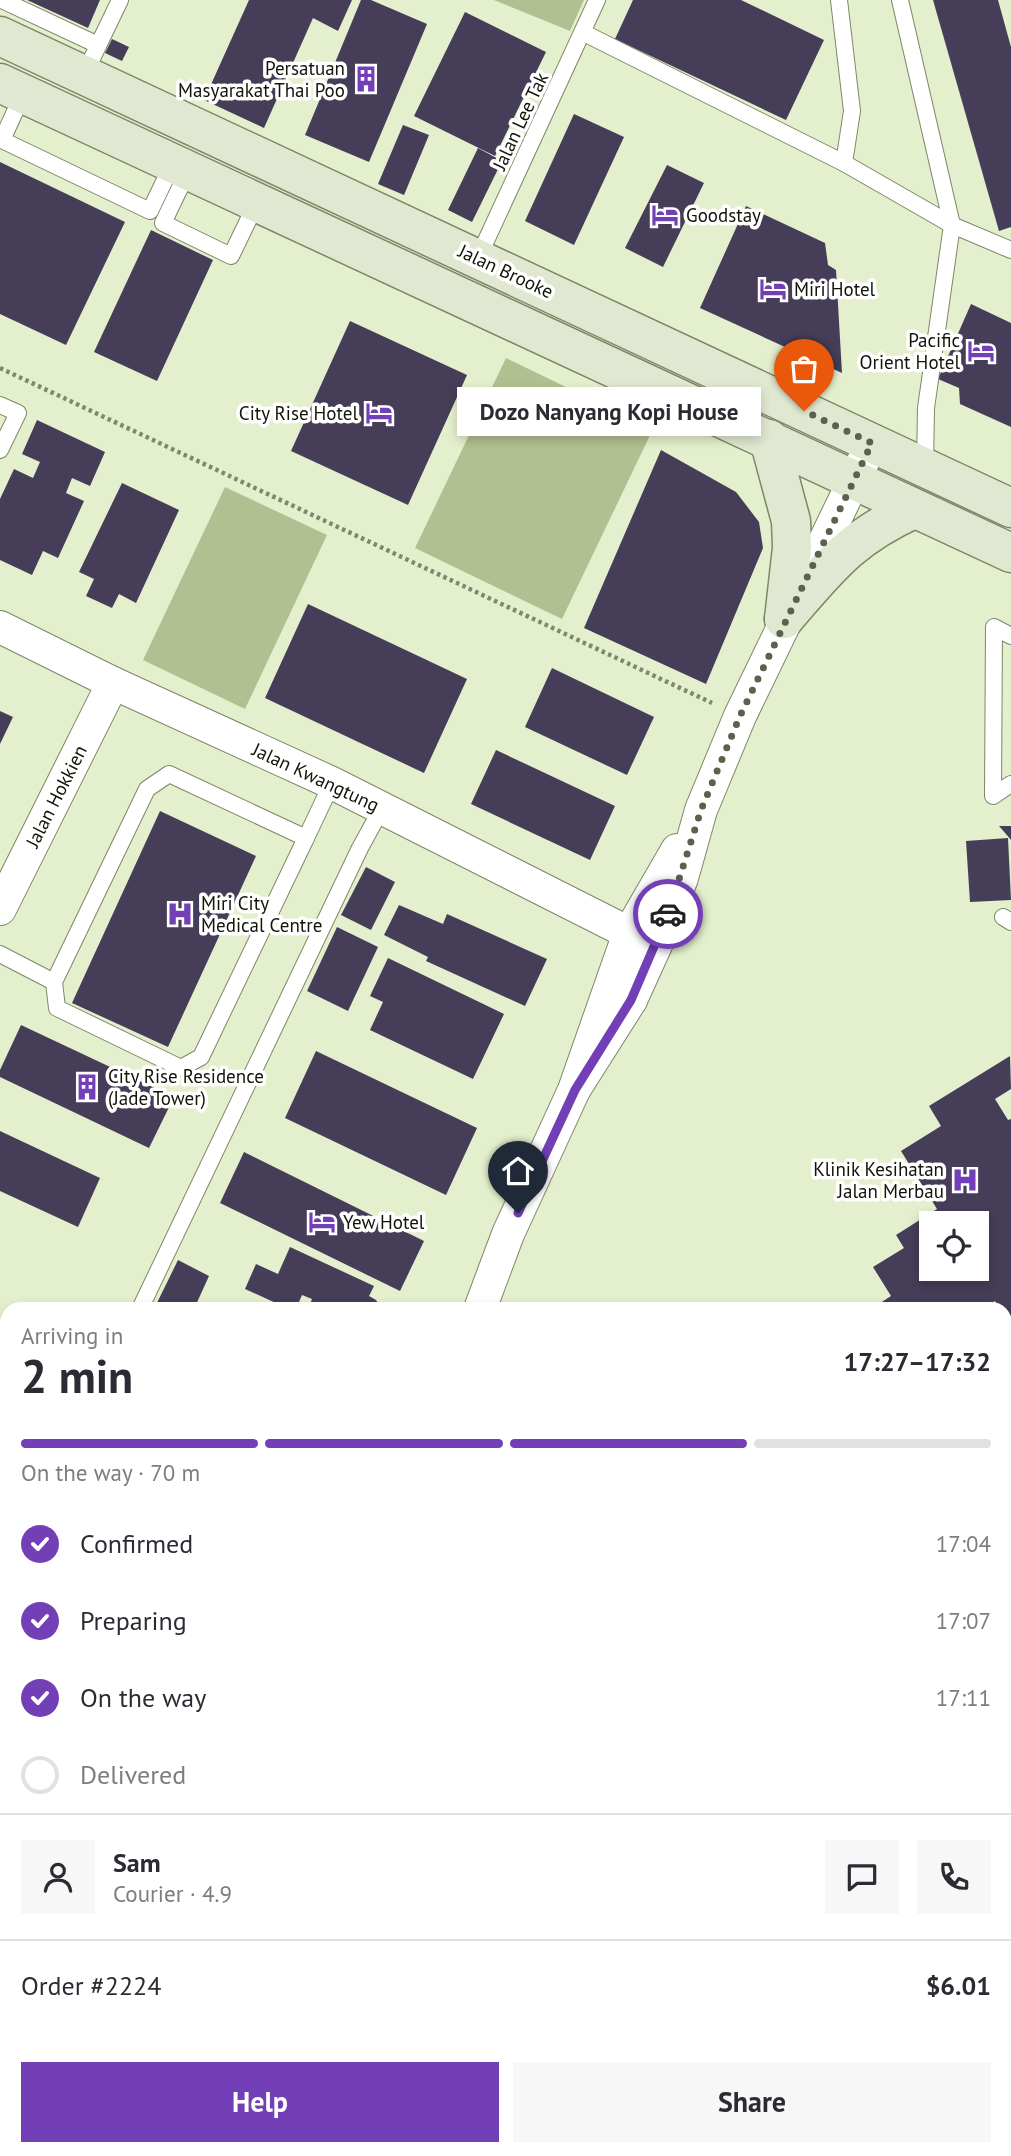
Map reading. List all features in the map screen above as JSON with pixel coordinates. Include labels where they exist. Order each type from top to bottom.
[{"type":"main road","name":"Jalan Brooke","points":[[0,36],[91,60],[478,258],[1011,508]]},
{"type":"main road","points":[[8,93],[180,166],[1011,553]]},
{"type":"main road","points":[[769,439],[791,521],[792,548],[784,619]]},
{"type":"main road","points":[[784,619],[852,543],[878,525],[914,509]]},
{"type":"street","points":[[575,1090],[631,1000],[682,877],[701,810],[740,716],[784,619],[872,443]]},
{"type":"street","name":"Jalan Kwangtung","points":[[0,627],[113,683],[332,783],[629,933]]},
{"type":"street","name":"Jalan Hokkien","points":[[0,909],[113,683]]},
{"type":"street","points":[[483,1302],[508,1234],[575,1090],[629,933],[701,810]]},
{"type":"street","points":[[629,933],[662,909],[682,877]]},
{"type":"street","points":[[629,933],[634,958],[631,1000]]},
{"type":"lane","points":[[2,0],[91,60],[120,0]]},
{"type":"lane","name":"Jalan Lee Tak","points":[[478,258],[597,0]]},
{"type":"lane","points":[[839,0],[852,111],[844,163]]},
{"type":"lane","points":[[900,0],[952,225],[926,408],[925,468]]},
{"type":"lane","points":[[584,33],[844,163],[952,225],[1011,250]]},
{"type":"lane","points":[[8,93],[2,139],[150,211],[180,166]]},
{"type":"lane","points":[[180,166],[163,223],[231,256],[257,202]]},
{"type":"lane","points":[[0,405],[18,414],[0,450]]},
{"type":"lane","points":[[1011,636],[994,627],[993,796],[1011,784]]},
{"type":"lane","points":[[306,838],[169,774],[147,789],[54,982],[57,1008],[181,1068],[201,1057],[306,838],[332,783]]},
{"type":"lane","points":[[142,1302],[360,848],[382,808]]},
{"type":"lane","points":[[0,954],[54,982]]},
{"type":"path","points":[[0,368],[740,716]]},
{"type":"green space","points":[[494,0],[584,0],[570,31]]},
{"type":"green space","points":[[506,358],[653,429],[562,619],[415,548]]},
{"type":"green space","points":[[225,487],[327,535],[245,709],[143,660]]},
{"type":"building","points":[[27,0],[100,0],[88,28]]},
{"type":"building","points":[[249,0],[352,0],[338,31],[313,18],[264,128],[204,100]]},
{"type":"building","name":"Persatuan Masyarakat Thai Poo","points":[[361,0],[371,0],[427,24],[369,162],[305,135]]},
{"type":"building","points":[[633,0],[741,0],[824,40],[786,120],[615,39]]},
{"type":"building","points":[[933,0],[998,0],[1011,47],[1011,227],[999,231]]},
{"type":"building","points":[[465,12],[546,52],[495,156],[414,116]]},
{"type":"building","points":[[112,39],[129,47],[122,61],[105,53]]},
{"type":"building","points":[[574,114],[624,137],[574,245],[525,221]]},
{"type":"building","points":[[403,125],[429,135],[404,195],[378,184]]},
{"type":"building","points":[[478,148],[502,161],[472,222],[448,210]]},
{"type":"building","points":[[0,162],[125,222],[66,345],[0,314]]},
{"type":"building","name":"Goodstay","points":[[667,165],[704,183],[663,267],[625,248]]},
{"type":"building","name":"Miri Hotel","points":[[746,206],[825,243],[828,265],[836,270],[842,373],[700,308]]},
{"type":"building","points":[[151,230],[213,260],[157,381],[94,352]]},
{"type":"building","name":"Pacific Orient Hotel","points":[[971,304],[1011,323],[1011,427],[960,404],[959,388],[938,379]]},
{"type":"building","name":"City Rise Hotel","points":[[350,321],[467,375],[408,505],[291,451]]},
{"type":"building","points":[[37,420],[105,452],[90,486],[72,478],[66,493],[84,501],[58,558],[43,551],[32,575],[0,560],[0,499],[14,469],[33,478],[40,462],[22,454]]},
{"type":"building","points":[[661,450],[736,492],[759,522],[763,548],[706,684],[584,628]]},
{"type":"building","points":[[122,483],[179,510],[136,603],[119,594],[112,608],[86,596],[94,579],[79,572]]},
{"type":"building","points":[[308,604],[467,679],[424,773],[265,698]]},
{"type":"building","points":[[552,668],[654,717],[627,775],[525,727]]},
{"type":"building","points":[[0,711],[13,717],[0,744]]},
{"type":"building","points":[[496,750],[615,806],[590,860],[471,804]]},
{"type":"building","points":[[160,811],[256,856],[168,1047],[72,1003]]},
{"type":"building","points":[[999,826],[1011,826],[1011,840],[1006,834]]},
{"type":"building","points":[[1008,838],[1011,900],[970,902],[966,841]]},
{"type":"building","points":[[366,867],[395,882],[371,930],[341,915]]},
{"type":"building","points":[[399,905],[443,924],[447,914],[547,959],[525,1006],[426,961],[428,957],[384,935]]},
{"type":"building","points":[[337,927],[378,947],[348,1011],[307,991]]},
{"type":"building","points":[[388,958],[504,1014],[473,1079],[370,1030],[383,1002],[370,996]]},
{"type":"building","name":"City Rise Residence (Jade Tower)","points":[[21,1025],[174,1097],[149,1148],[0,1077],[0,1070]]},
{"type":"building","points":[[316,1051],[477,1128],[446,1195],[285,1118]]},
{"type":"building","name":"Klinik Kesihatan Jalan Merbau","points":[[1010,1056],[1011,1089],[995,1099],[1008,1120],[1011,1119],[1011,1302],[882,1302],[891,1296],[873,1267],[904,1248],[896,1235],[919,1220],[919,1281],[989,1281],[989,1211],[934,1211],[937,1209],[901,1151],[941,1126],[929,1106]]},
{"type":"building","points":[[0,1131],[100,1178],[78,1227],[0,1191]]},
{"type":"building","name":"Yew Hotel","points":[[244,1152],[424,1241],[400,1291],[220,1203]]},
{"type":"building","points":[[290,1247],[374,1286],[369,1296],[377,1302],[311,1302],[312,1299],[302,1295],[299,1302],[274,1302],[245,1289],[256,1264],[278,1274]]},
{"type":"building","points":[[178,1260],[209,1276],[197,1302],[157,1302]]},
{"type":"way so far","points":[[668,914],[682,877],[701,810],[740,716],[784,619],[872,443],[804,411]]},
{"type":"place","name":"Persatuan Masyarakat Thai Poo","points":[[366,79]]},
{"type":"place","name":"Goodstay","points":[[665,215]]},
{"type":"place","name":"Miri Hotel","points":[[773,289]]},
{"type":"place","name":"Pacific Orient Hotel","points":[[981,351]]},
{"type":"place","name":"Dozo Nanyang Kopi House","points":[[804,411]]},
{"type":"place","name":"City Rise Hotel","points":[[379,413]]},
{"type":"place","name":"Miri City Medical Centre","points":[[180,914]]},
{"type":"place","name":"City Rise Residence (Jade Tower)","points":[[87,1087]]},
{"type":"place","name":"Klinik Kesihatan Jalan Merbau","points":[[965,1180]]},
{"type":"place","name":"Yew Hotel","points":[[322,1222]]},
{"type":"route","points":[[518,1213],[575,1090],[631,1000],[668,914]]}]
